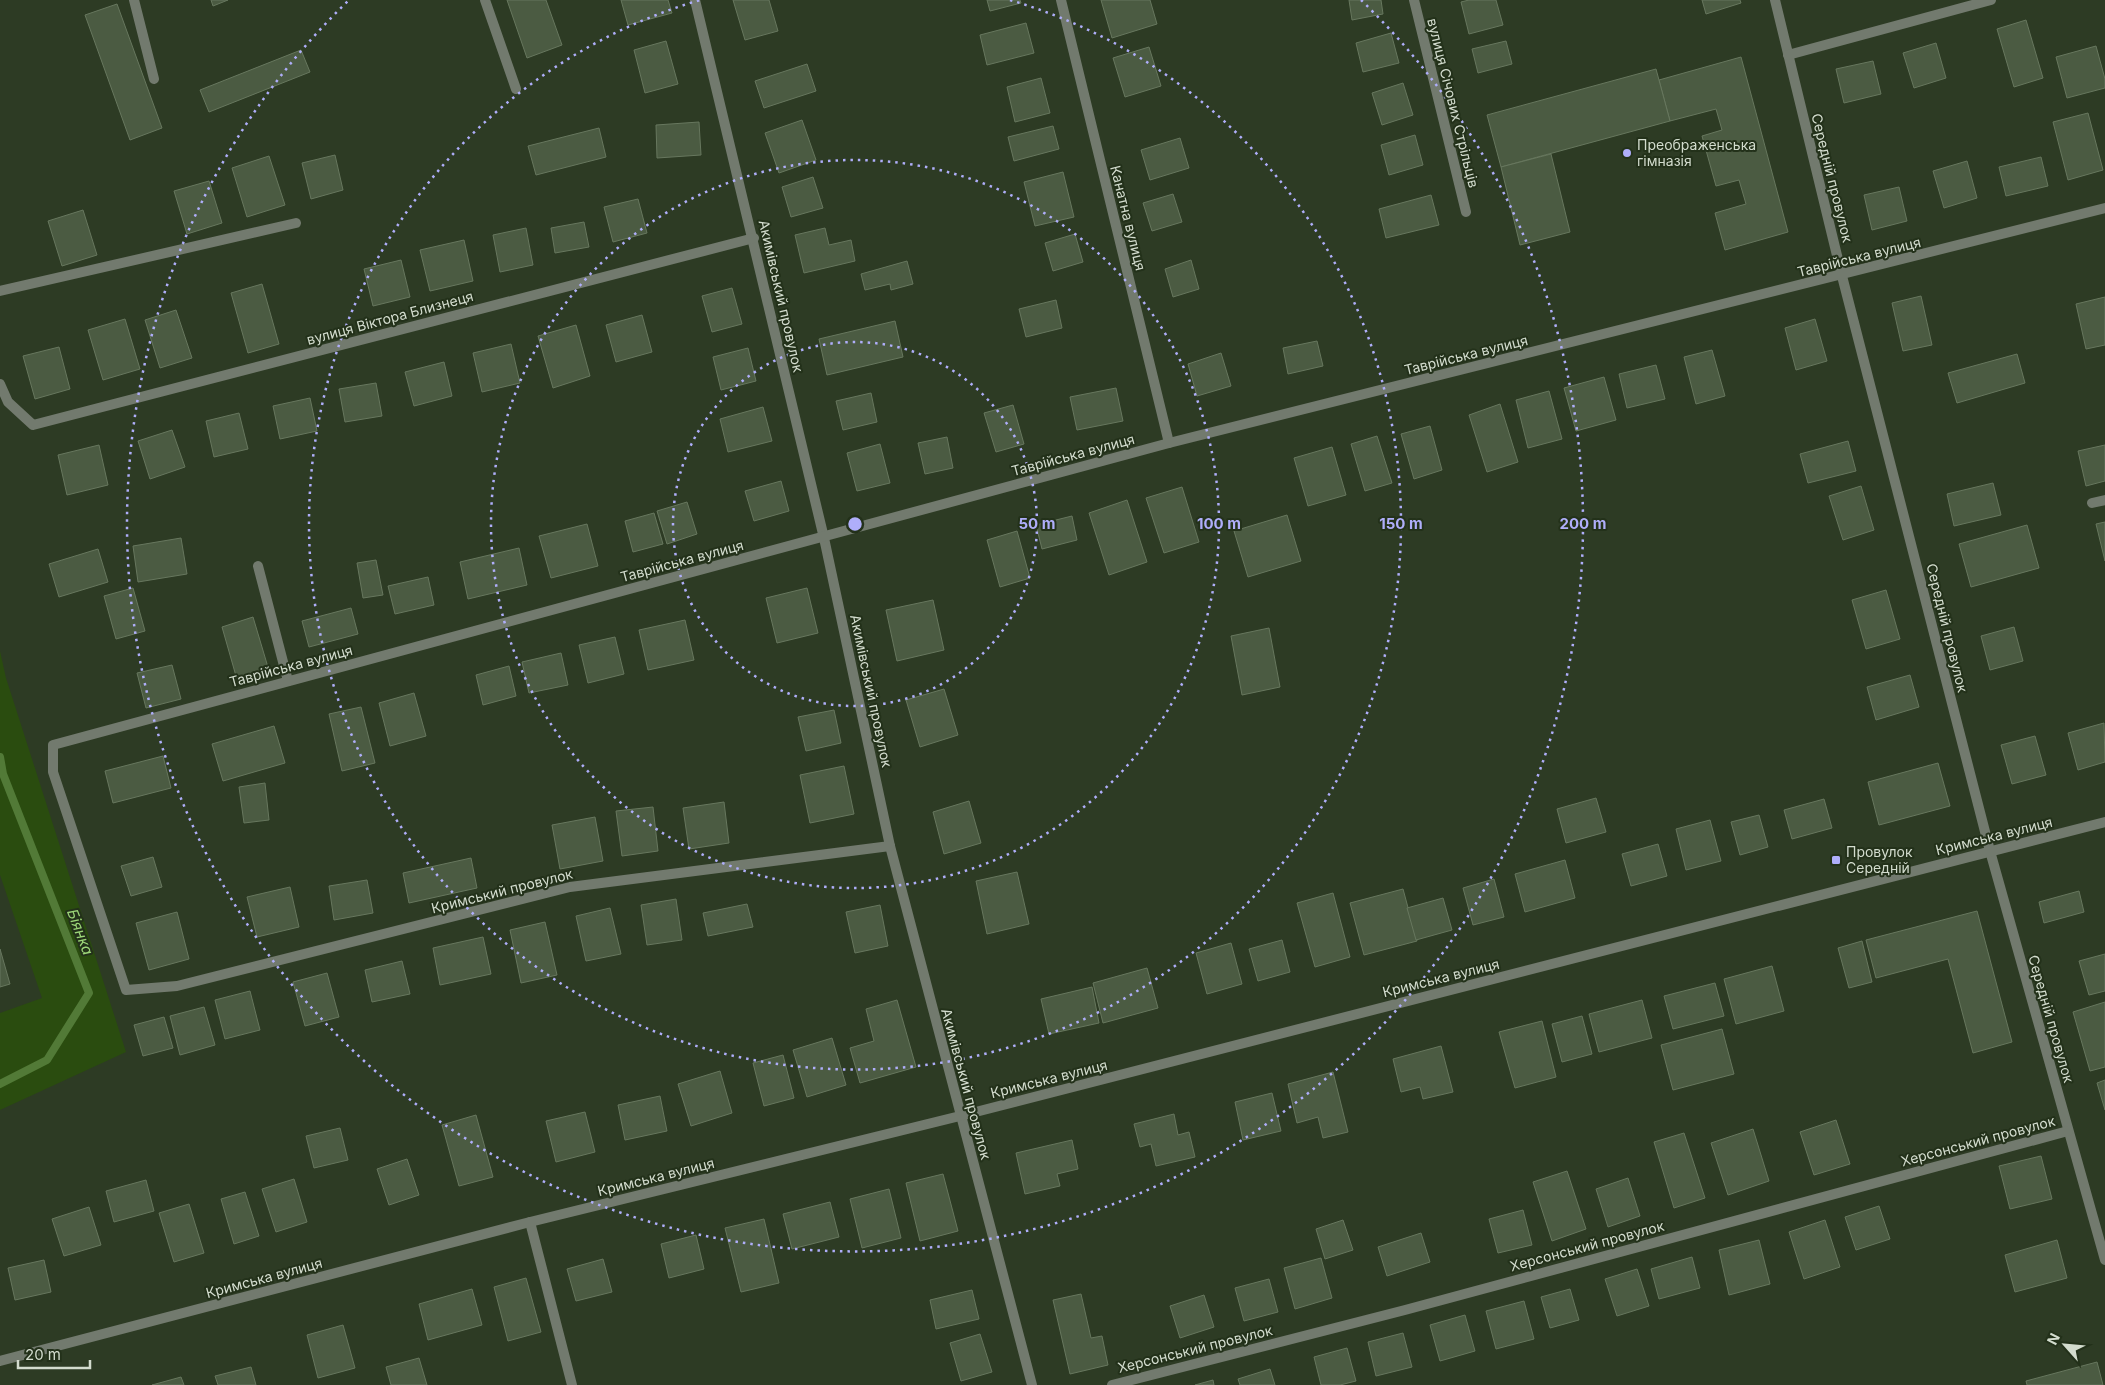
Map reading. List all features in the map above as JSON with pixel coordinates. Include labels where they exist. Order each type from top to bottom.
[{"type":"street","points":[[134,0],[154,79]]},
{"type":"street","points":[[485,0],[516,89]]},
{"type":"street","name":"Акимівський провулок","points":[[695,0],[754,238],[824,538],[890,846],[1032,1385]]},
{"type":"street","name":"Канатна вулиця","points":[[1061,0],[1169,443]]},
{"type":"street","name":"вулиця Січових Стрільців","points":[[1414,0],[1466,212]]},
{"type":"street","name":"Середній провулок","points":[[1775,0],[1842,276],[1990,852],[2105,1260]]},
{"type":"street","points":[[1788,55],[1991,0]]},
{"type":"street","name":"Таврійська вулиця","points":[[126,990],[53,772],[53,744],[824,538],[1169,443],[1842,276],[2105,208]]},
{"type":"street","points":[[0,291],[296,223]]},
{"type":"street","name":"вулиця Віктора Близнеця","points":[[0,384],[8,402],[33,425],[754,238]]},
{"type":"street","points":[[2092,503],[2105,500]]},
{"type":"street","points":[[258,566],[288,681]]},
{"type":"street","name":"Кримська вулиця","points":[[0,1361],[530,1222],[960,1116],[2105,822]]},
{"type":"street","name":"Кримський провулок","points":[[126,990],[177,986],[570,887],[890,846]]},
{"type":"street","name":"Херсонський провулок","points":[[1112,1385],[1405,1310],[2068,1130]]},
{"type":"street","points":[[530,1222],[572,1385]]},
{"type":"green space","points":[[0,651],[6,678],[126,1052],[0,1110],[0,1013],[42,998],[0,875]]},
{"type":"building","points":[[211,0],[228,0],[213,6]]},
{"type":"building","points":[[507,0],[546,0],[562,45],[527,58]]},
{"type":"building","points":[[621,0],[668,0],[672,13],[628,25]]},
{"type":"building","points":[[733,0],[769,0],[778,31],[745,40]]},
{"type":"building","points":[[987,0],[1020,0],[1021,3],[990,11]]},
{"type":"building","points":[[1101,0],[1150,0],[1157,24],[1112,38]]},
{"type":"building","points":[[1349,0],[1381,0],[1383,14],[1352,20]]},
{"type":"building","points":[[1469,0],[1496,0],[1503,25],[1469,34],[1461,2]]},
{"type":"building","points":[[1702,0],[1740,0],[1741,3],[1706,14]]},
{"type":"building","points":[[117,4],[162,128],[130,140],[85,15]]},
{"type":"building","points":[[2026,20],[2043,78],[2014,87],[1997,29]]},
{"type":"building","points":[[1026,23],[1034,53],[987,65],[980,35]]},
{"type":"building","points":[[1391,33],[1399,63],[1363,72],[1356,43]]},
{"type":"building","points":[[666,41],[678,84],[645,93],[634,50]]},
{"type":"building","points":[[1506,41],[1512,64],[1478,73],[1472,49]]},
{"type":"building","points":[[1936,43],[1946,78],[1914,88],[1903,53]]},
{"type":"building","points":[[2096,46],[2105,79],[2105,88],[2067,98],[2056,57]]},
{"type":"building","points":[[1149,47],[1161,86],[1125,97],[1113,58]]},
{"type":"building","points":[[301,50],[310,72],[209,112],[200,90]]},
{"type":"building","points":[[1741,57],[1788,232],[1725,250],[1715,213],[1746,204],[1739,180],[1716,186],[1702,136],[1722,130],[1716,109],[1670,121],[1659,80]]},
{"type":"building","points":[[1873,61],[1881,94],[1844,103],[1836,69]]},
{"type":"building","points":[[807,64],[816,91],[764,108],[755,81]]},
{"type":"building","points":[[1656,69],[1670,121],[1501,167],[1487,115]]},
{"type":"building","points":[[1041,78],[1050,113],[1015,122],[1007,87]]},
{"type":"building","points":[[1403,83],[1413,115],[1382,125],[1372,93]]},
{"type":"building","points":[[2088,113],[2103,170],[2068,180],[2053,122]]},
{"type":"building","points":[[802,120],[816,160],[779,173],[765,133]]},
{"type":"building","points":[[699,122],[701,155],[657,158],[656,125]]},
{"type":"building","points":[[1053,126],[1059,149],[1014,161],[1008,137]]},
{"type":"building","points":[[599,128],[606,157],[536,175],[528,146]]},
{"type":"building","points":[[1415,135],[1423,165],[1389,175],[1381,145]]},
{"type":"building","points":[[1180,138],[1189,168],[1150,180],[1141,150]]},
{"type":"building","points":[[1551,154],[1570,232],[1520,245],[1501,167]]},
{"type":"building","points":[[335,155],[343,190],[311,199],[302,163]]},
{"type":"building","points":[[269,156],[285,205],[247,217],[232,168]]},
{"type":"building","points":[[2041,157],[2048,186],[2006,196],[1999,167]]},
{"type":"building","points":[[1967,161],[1977,198],[1944,208],[1933,171]]},
{"type":"building","points":[[1063,172],[1074,217],[1035,226],[1024,182]]},
{"type":"building","points":[[813,177],[823,208],[791,217],[782,187]]},
{"type":"building","points":[[209,181],[222,223],[187,234],[174,191]]},
{"type":"building","points":[[1899,187],[1907,221],[1872,230],[1864,195]]},
{"type":"building","points":[[1173,194],[1182,222],[1152,231],[1143,203]]},
{"type":"building","points":[[1431,195],[1439,225],[1386,238],[1379,209]]},
{"type":"building","points":[[638,199],[647,233],[613,242],[604,207]]},
{"type":"building","points":[[83,210],[97,255],[62,266],[48,221]]},
{"type":"building","points":[[584,222],[589,247],[555,253],[551,228]]},
{"type":"building","points":[[526,228],[533,265],[500,272],[493,235]]},
{"type":"building","points":[[825,228],[829,245],[851,240],[855,261],[804,273],[795,235]]},
{"type":"building","points":[[1075,234],[1083,262],[1053,271],[1045,243]]},
{"type":"building","points":[[464,240],[473,281],[430,291],[420,250]]},
{"type":"building","points":[[401,260],[410,297],[373,306],[364,269]]},
{"type":"building","points":[[1191,260],[1199,289],[1173,297],[1165,269]]},
{"type":"building","points":[[907,261],[913,284],[891,290],[890,284],[865,290],[861,274]]},
{"type":"building","points":[[262,284],[279,344],[248,353],[231,293]]},
{"type":"building","points":[[732,288],[742,324],[712,332],[702,296]]},
{"type":"building","points":[[1921,296],[1932,345],[1903,351],[1892,303]]},
{"type":"building","points":[[2105,297],[2105,345],[2086,349],[2076,304]]},
{"type":"building","points":[[1056,300],[1062,328],[1026,337],[1019,309]]},
{"type":"building","points":[[176,310],[192,358],[160,368],[145,320]]},
{"type":"building","points":[[642,315],[652,352],[616,362],[606,325]]},
{"type":"building","points":[[125,319],[140,369],[103,380],[88,330]]},
{"type":"building","points":[[1815,319],[1827,361],[1796,370],[1785,328]]},
{"type":"building","points":[[895,321],[903,357],[827,375],[819,339]]},
{"type":"building","points":[[576,325],[590,376],[553,388],[538,336]]},
{"type":"building","points":[[1317,341],[1323,366],[1288,374],[1283,348]]},
{"type":"building","points":[[511,344],[520,383],[482,392],[473,353]]},
{"type":"building","points":[[59,347],[70,389],[35,399],[23,356]]},
{"type":"building","points":[[748,348],[756,381],[721,390],[713,357]]},
{"type":"building","points":[[1712,350],[1725,396],[1696,404],[1684,357]]},
{"type":"building","points":[[1221,353],[1231,386],[1197,396],[1188,364]]},
{"type":"building","points":[[2017,354],[2025,383],[1957,403],[1948,373]]},
{"type":"building","points":[[444,362],[452,396],[414,406],[405,372]]},
{"type":"building","points":[[1656,365],[1665,399],[1627,408],[1619,374]]},
{"type":"building","points":[[1604,377],[1616,420],[1576,431],[1564,388]]},
{"type":"building","points":[[376,383],[382,416],[345,422],[339,389]]},
{"type":"building","points":[[1116,388],[1123,421],[1077,430],[1070,397]]},
{"type":"building","points":[[1549,391],[1562,439],[1528,448],[1516,400]]},
{"type":"building","points":[[871,393],[877,422],[843,430],[836,401]]},
{"type":"building","points":[[310,398],[317,431],[280,439],[273,406]]},
{"type":"building","points":[[1500,404],[1518,462],[1487,472],[1469,415]]},
{"type":"building","points":[[1013,405],[1024,444],[996,452],[984,413]]},
{"type":"building","points":[[763,407],[772,441],[728,452],[720,419]]},
{"type":"building","points":[[239,413],[248,449],[214,457],[206,421]]},
{"type":"building","points":[[1430,426],[1442,470],[1414,479],[1401,434]]},
{"type":"building","points":[[172,430],[185,467],[150,479],[138,441]]},
{"type":"building","points":[[1377,436],[1392,483],[1365,491],[1351,444]]},
{"type":"building","points":[[947,437],[953,468],[925,474],[918,443]]},
{"type":"building","points":[[1848,441],[1856,471],[1808,483],[1800,454]]},
{"type":"building","points":[[880,444],[890,483],[857,491],[847,453]]},
{"type":"building","points":[[99,445],[108,485],[67,495],[58,455]]},
{"type":"building","points":[[2105,445],[2105,481],[2086,486],[2078,451]]},
{"type":"building","points":[[1332,447],[1346,495],[1308,506],[1294,458]]},
{"type":"building","points":[[781,481],[789,511],[754,521],[745,491]]},
{"type":"building","points":[[1993,483],[2001,515],[1954,526],[1947,494]]},
{"type":"building","points":[[1861,486],[1874,530],[1843,540],[1829,496]]},
{"type":"building","points":[[1182,487],[1199,542],[1164,553],[1146,498]]},
{"type":"building","points":[[1127,500],[1147,562],[1109,575],[1089,513]]},
{"type":"building","points":[[687,502],[697,534],[667,544],[657,511]]},
{"type":"building","points":[[654,513],[663,544],[633,552],[625,521]]},
{"type":"building","points":[[1287,515],[1301,561],[1248,577],[1234,531]]},
{"type":"building","points":[[1072,516],[1077,540],[1042,549],[1036,525]]},
{"type":"building","points":[[2105,522],[2105,561],[2096,524]]},
{"type":"building","points":[[587,524],[598,566],[551,578],[539,536]]},
{"type":"building","points":[[2027,525],[2039,568],[1971,587],[1959,544]]},
{"type":"building","points":[[1017,531],[1030,578],[1000,587],[987,540]]},
{"type":"building","points":[[181,538],[187,574],[138,582],[133,546]]},
{"type":"building","points":[[519,548],[527,585],[468,599],[460,562]]},
{"type":"building","points":[[98,549],[108,582],[59,597],[49,564]]},
{"type":"building","points":[[376,560],[383,595],[363,598],[357,563]]},
{"type":"building","points":[[428,577],[434,605],[395,614],[388,586]]},
{"type":"building","points":[[133,588],[145,631],[116,639],[104,596]]},
{"type":"building","points":[[807,588],[818,633],[777,643],[766,598]]},
{"type":"building","points":[[1886,590],[1900,639],[1866,649],[1852,600]]},
{"type":"building","points":[[933,600],[944,650],[897,661],[886,610]]},
{"type":"building","points":[[351,608],[358,634],[309,647],[302,621]]},
{"type":"building","points":[[253,617],[270,674],[238,683],[222,627]]},
{"type":"building","points":[[685,620],[694,660],[648,670],[639,630]]},
{"type":"building","points":[[2014,627],[2023,661],[1990,670],[1981,636]]},
{"type":"building","points":[[1269,628],[1280,687],[1242,695],[1231,636]]},
{"type":"building","points":[[615,637],[624,674],[588,683],[579,645]]},
{"type":"building","points":[[561,653],[568,685],[529,693],[522,662]]},
{"type":"building","points":[[172,665],[181,699],[146,708],[137,673]]},
{"type":"building","points":[[509,666],[516,696],[483,705],[476,675]]},
{"type":"building","points":[[1910,675],[1919,707],[1876,720],[1867,687]]},
{"type":"building","points":[[944,689],[958,735],[920,747],[906,700]]},
{"type":"building","points":[[414,693],[426,736],[390,746],[379,703]]},
{"type":"building","points":[[361,707],[375,763],[342,771],[329,714]]},
{"type":"building","points":[[834,710],[841,743],[806,751],[798,717]]},
{"type":"building","points":[[2104,723],[2105,762],[2078,770],[2068,733]]},
{"type":"building","points":[[274,726],[285,763],[223,781],[212,744]]},
{"type":"building","points":[[2035,736],[2046,775],[2012,784],[2001,745]]},
{"type":"building","points":[[163,756],[171,788],[113,803],[105,771]]},
{"type":"building","points":[[1938,763],[1950,806],[1879,825],[1868,782]]},
{"type":"building","points":[[844,766],[854,814],[810,823],[800,775]]},
{"type":"building","points":[[265,783],[269,820],[244,823],[239,787]]},
{"type":"building","points":[[1596,798],[1606,832],[1566,843],[1557,809]]},
{"type":"building","points":[[1824,799],[1832,828],[1792,839],[1784,810]]},
{"type":"building","points":[[969,801],[981,843],[944,854],[933,812]]},
{"type":"building","points":[[724,802],[729,843],[689,849],[683,808]]},
{"type":"building","points":[[653,807],[658,851],[622,856],[616,811]]},
{"type":"building","points":[[1759,815],[1768,847],[1740,855],[1731,822]]},
{"type":"building","points":[[595,817],[603,861],[560,869],[552,825]]},
{"type":"building","points":[[1710,820],[1721,861],[1686,870],[1676,829]]},
{"type":"building","points":[[1658,844],[1667,876],[1631,886],[1622,854]]},
{"type":"building","points":[[153,857],[162,887],[131,896],[121,866]]},
{"type":"building","points":[[471,858],[477,888],[409,903],[403,873]]},
{"type":"building","points":[[1565,860],[1575,898],[1525,912],[1515,874]]},
{"type":"building","points":[[1017,872],[1029,924],[987,934],[976,881]]},
{"type":"building","points":[[1494,879],[1504,917],[1473,925],[1463,888]]},
{"type":"building","points":[[367,880],[373,913],[334,920],[329,886]]},
{"type":"building","points":[[290,887],[299,927],[257,937],[247,897]]},
{"type":"building","points":[[1403,889],[1417,941],[1364,955],[1350,903]]},
{"type":"building","points":[[2079,891],[2084,912],[2044,923],[2039,902]]},
{"type":"building","points":[[1333,893],[1350,957],[1315,967],[1297,903]]},
{"type":"building","points":[[1443,898],[1452,930],[1416,940],[1407,908]]},
{"type":"building","points":[[676,899],[682,940],[647,945],[641,905]]},
{"type":"building","points":[[747,904],[753,927],[708,936],[703,913]]},
{"type":"building","points":[[880,905],[888,946],[855,953],[846,912]]},
{"type":"building","points":[[610,908],[621,954],[586,961],[576,916]]},
{"type":"building","points":[[1977,911],[2012,1042],[1973,1053],[1948,959],[1876,978],[1866,940]]},
{"type":"building","points":[[177,912],[189,959],[149,970],[136,923]]},
{"type":"building","points":[[545,922],[557,975],[521,983],[510,930]]},
{"type":"building","points":[[483,937],[491,974],[440,985],[433,948]]},
{"type":"building","points":[[1282,940],[1290,972],[1258,981],[1249,949]]},
{"type":"building","points":[[1862,941],[1872,982],[1849,988],[1838,948]]},
{"type":"building","points":[[1231,943],[1242,984],[1207,994],[1196,953]]},
{"type":"building","points":[[0,949],[10,984],[0,987]]},
{"type":"building","points":[[2105,954],[2105,991],[2089,995],[2079,961]]},
{"type":"building","points":[[402,961],[410,994],[372,1002],[365,970]]},
{"type":"building","points":[[1772,966],[1784,1011],[1736,1024],[1724,979]]},
{"type":"building","points":[[1147,968],[1158,1008],[1103,1023],[1093,983]]},
{"type":"building","points":[[327,973],[339,1017],[305,1026],[293,982]]},
{"type":"building","points":[[1715,983],[1724,1016],[1673,1029],[1664,996]]},
{"type":"building","points":[[1092,987],[1099,1023],[1049,1034],[1041,999]]},
{"type":"building","points":[[250,991],[260,1030],[225,1039],[215,1000]]},
{"type":"building","points":[[897,1000],[916,1067],[860,1083],[850,1048],[874,1041],[866,1009]]},
{"type":"building","points":[[1642,1000],[1652,1038],[1599,1052],[1589,1014]]},
{"type":"building","points":[[2105,1002],[2105,1067],[2090,1071],[2073,1012]]},
{"type":"building","points":[[204,1007],[215,1045],[180,1055],[170,1016]]},
{"type":"building","points":[[1582,1016],[1592,1054],[1562,1062],[1552,1024]]},
{"type":"building","points":[[164,1017],[173,1048],[143,1056],[134,1025]]},
{"type":"building","points":[[1542,1021],[1556,1077],[1515,1088],[1499,1032]]},
{"type":"building","points":[[1722,1029],[1734,1074],[1673,1090],[1661,1045]]},
{"type":"building","points":[[832,1038],[846,1085],[807,1097],[793,1050]]},
{"type":"building","points":[[1441,1046],[1453,1092],[1423,1099],[1420,1087],[1401,1092],[1393,1059]]},
{"type":"building","points":[[783,1055],[794,1098],[764,1106],[753,1063]]},
{"type":"building","points":[[720,1071],[732,1113],[691,1126],[678,1084]]},
{"type":"building","points":[[1333,1072],[1348,1132],[1323,1138],[1318,1117],[1297,1123],[1288,1084]]},
{"type":"building","points":[[2105,1080],[2105,1110],[2097,1083]]},
{"type":"building","points":[[1272,1093],[1281,1131],[1243,1140],[1235,1102]]},
{"type":"building","points":[[660,1096],[667,1131],[625,1140],[618,1105]]},
{"type":"building","points":[[585,1112],[595,1152],[556,1162],[546,1121]]},
{"type":"building","points":[[1174,1114],[1178,1135],[1189,1132],[1195,1157],[1156,1166],[1151,1144],[1140,1147],[1134,1124]]},
{"type":"building","points":[[476,1115],[493,1177],[459,1186],[442,1125]]},
{"type":"building","points":[[1836,1120],[1850,1164],[1814,1175],[1800,1132]]},
{"type":"building","points":[[340,1128],[348,1160],[314,1168],[306,1136]]},
{"type":"building","points":[[1753,1129],[1769,1181],[1728,1195],[1711,1143]]},
{"type":"building","points":[[1684,1133],[1705,1198],[1674,1208],[1654,1142]]},
{"type":"building","points":[[1072,1140],[1078,1169],[1057,1174],[1060,1186],[1025,1194],[1016,1153]]},
{"type":"building","points":[[2041,1156],[2052,1199],[2010,1209],[1999,1166]]},
{"type":"building","points":[[407,1159],[419,1195],[389,1205],[377,1169]]},
{"type":"building","points":[[1567,1171],[1586,1229],[1552,1241],[1533,1182]]},
{"type":"building","points":[[943,1174],[958,1231],[920,1241],[906,1183]]},
{"type":"building","points":[[1628,1178],[1640,1216],[1608,1227],[1596,1189]]},
{"type":"building","points":[[294,1179],[307,1222],[276,1232],[262,1189]]},
{"type":"building","points":[[146,1180],[154,1211],[114,1222],[106,1191]]},
{"type":"building","points":[[889,1189],[901,1238],[862,1248],[850,1199]]},
{"type":"building","points":[[245,1192],[259,1236],[234,1244],[221,1199]]},
{"type":"building","points":[[830,1202],[839,1237],[792,1249],[783,1214]]},
{"type":"building","points":[[189,1204],[204,1253],[174,1262],[159,1213]]},
{"type":"building","points":[[1879,1206],[1890,1239],[1856,1250],[1845,1217]]},
{"type":"building","points":[[89,1207],[101,1245],[64,1256],[52,1219]]},
{"type":"building","points":[[1523,1210],[1532,1245],[1498,1253],[1489,1219]]},
{"type":"building","points":[[764,1219],[779,1283],[741,1292],[725,1228]]},
{"type":"building","points":[[1343,1220],[1353,1250],[1325,1259],[1316,1229]]},
{"type":"building","points":[[1825,1220],[1840,1267],[1804,1279],[1789,1232]]},
{"type":"building","points":[[1421,1233],[1430,1262],[1387,1276],[1378,1247]]},
{"type":"building","points":[[696,1235],[704,1269],[669,1278],[661,1244]]},
{"type":"building","points":[[1759,1240],[1770,1284],[1729,1295],[1719,1250]]},
{"type":"building","points":[[2057,1240],[2067,1278],[2015,1292],[2005,1255]]},
{"type":"building","points":[[1692,1257],[1700,1288],[1659,1299],[1651,1269]]},
{"type":"building","points":[[1321,1258],[1332,1298],[1295,1309],[1284,1268]]},
{"type":"building","points":[[603,1259],[612,1292],[576,1301],[567,1269]]},
{"type":"building","points":[[44,1260],[51,1292],[15,1300],[8,1268]]},
{"type":"building","points":[[1637,1269],[1649,1306],[1617,1316],[1605,1279]]},
{"type":"building","points":[[526,1278],[541,1332],[508,1341],[494,1287]]},
{"type":"building","points":[[1269,1279],[1278,1312],[1244,1321],[1235,1288]]},
{"type":"building","points":[[472,1289],[482,1325],[428,1340],[419,1304]]},
{"type":"building","points":[[1570,1289],[1579,1320],[1550,1328],[1541,1297]]},
{"type":"building","points":[[972,1290],[979,1319],[936,1329],[930,1300]]},
{"type":"building","points":[[1081,1294],[1091,1338],[1102,1336],[1108,1365],[1070,1374],[1053,1300]]},
{"type":"building","points":[[1204,1295],[1214,1327],[1180,1338],[1170,1306]]},
{"type":"building","points":[[1524,1301],[1534,1339],[1496,1349],[1486,1311]]},
{"type":"building","points":[[1465,1315],[1475,1351],[1440,1361],[1430,1325]]},
{"type":"building","points":[[343,1325],[355,1368],[318,1378],[307,1335]]},
{"type":"building","points":[[1403,1333],[1412,1367],[1376,1376],[1368,1342]]},
{"type":"building","points":[[980,1334],[992,1372],[961,1381],[950,1343]]},
{"type":"building","points":[[1347,1348],[1356,1381],[1340,1385],[1321,1385],[1314,1357]]},
{"type":"building","points":[[419,1358],[427,1385],[391,1385],[386,1367]]},
{"type":"building","points":[[2097,1362],[2103,1385],[2027,1385],[2026,1381]]},
{"type":"building","points":[[251,1367],[256,1385],[218,1385],[215,1376]]},
{"type":"building","points":[[1270,1369],[1275,1385],[1240,1385],[1238,1379]]},
{"type":"building","points":[[181,1377],[184,1385],[152,1385]]},
{"type":"building","points":[[1213,1380],[1214,1385],[1195,1385]]},
{"type":"waterway","name":"Біянка","points":[[0,757],[3,774],[89,993],[47,1060],[0,1084]]},
{"type":"place","name":"Преображенська гімназія","points":[[1627,153]]},
{"type":"place","name":"Провулок Середній","points":[[1836,860]]}]
